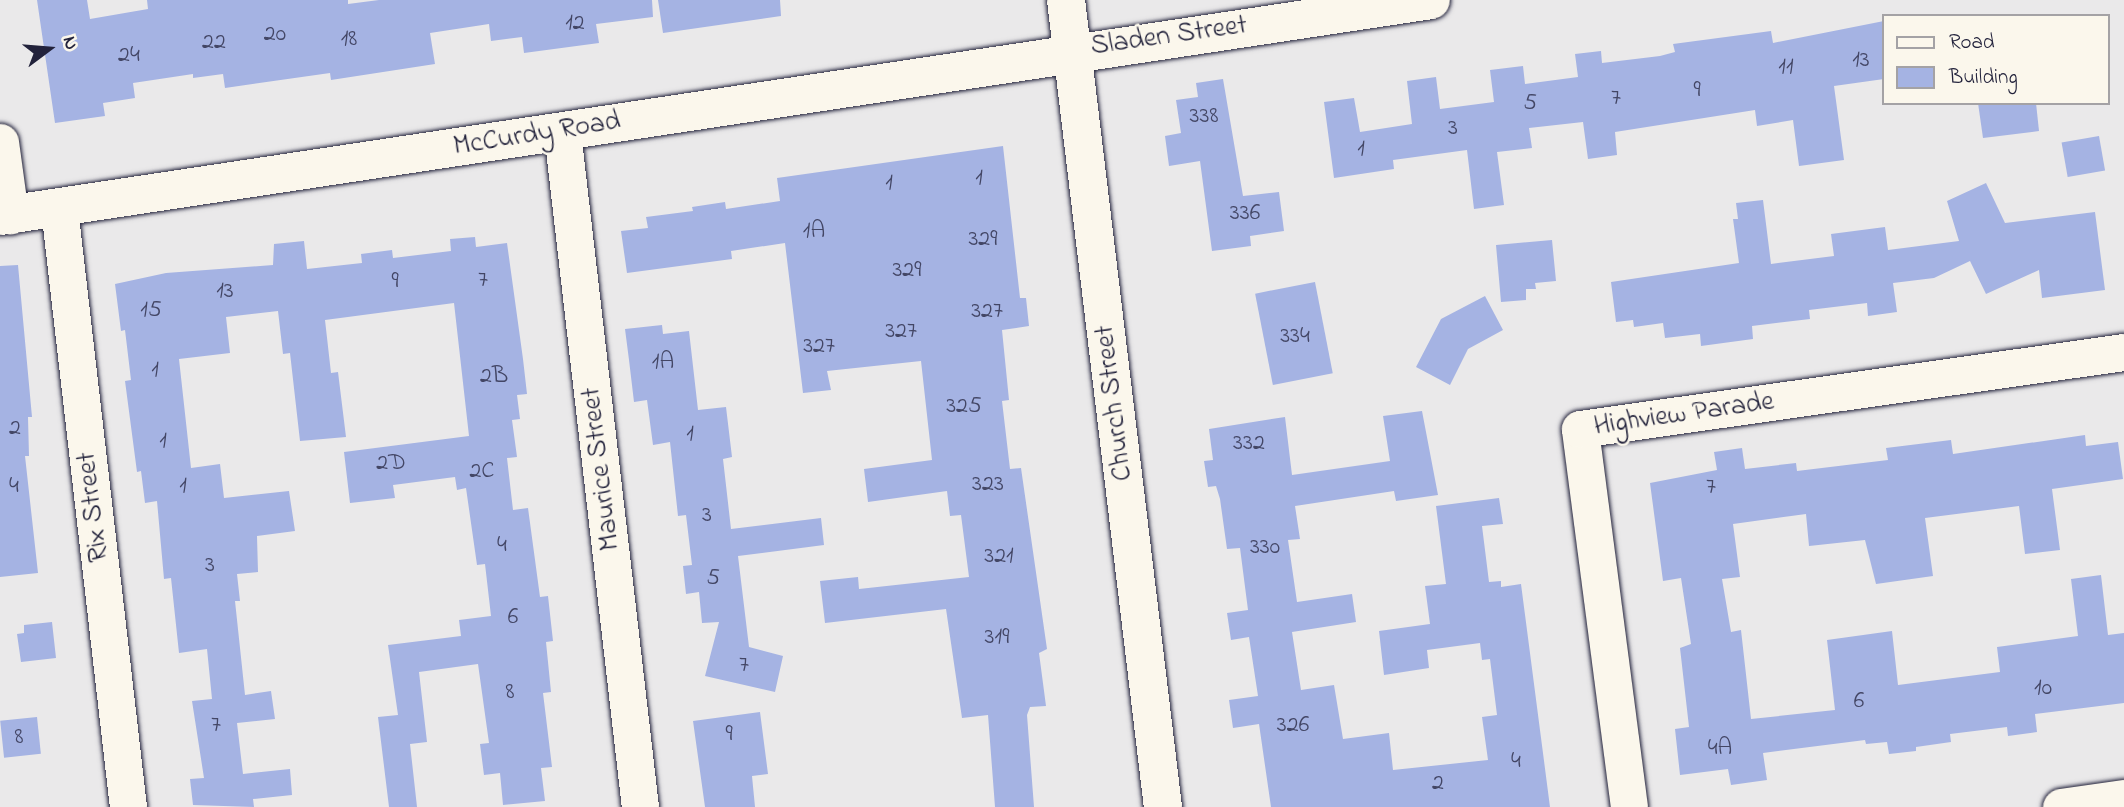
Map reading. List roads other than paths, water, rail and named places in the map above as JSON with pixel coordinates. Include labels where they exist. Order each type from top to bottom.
[{"type":"main road","name":"Church Street","points":[[1066,0],[1163,807]]},
{"type":"main road","name":"Sladen Street","points":[[1073,51],[1431,0]]},
{"type":"main road","name":"McCurdy Road","points":[[5,215],[562,132],[1073,51]]},
{"type":"street","name":"Maurice Street","points":[[562,132],[640,807]]},
{"type":"street","points":[[0,142],[5,215]]},
{"type":"street","name":"Rix Street","points":[[59,208],[128,807]]},
{"type":"street","name":"Highview Parade","points":[[1629,807],[1580,429],[2124,352]]},
{"type":"street","points":[[2061,807],[2124,798]]}]
